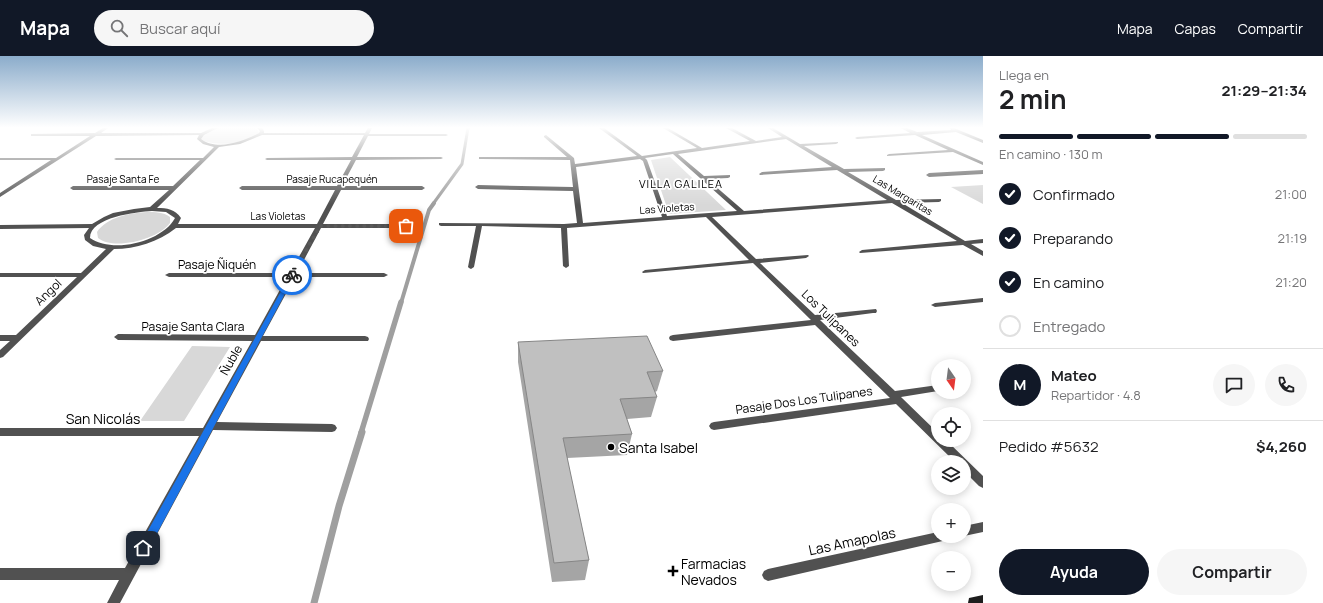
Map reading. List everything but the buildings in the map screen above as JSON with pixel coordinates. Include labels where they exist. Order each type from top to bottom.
[{"type":"main road","points":[[974,603],[983,601]]},
{"type":"street","points":[[0,195],[66,154]]},
{"type":"street","points":[[152,208],[211,154]]},
{"type":"street","name":"Ñuble","points":[[113,603],[320,226],[357,154]]},
{"type":"street","points":[[566,154],[572,159],[574,166],[580,225]]},
{"type":"street","points":[[637,154],[646,162],[665,218]]},
{"type":"street","points":[[574,166],[670,154]]},
{"type":"street","points":[[675,154],[742,212]]},
{"type":"street","name":"Las Margaritas","points":[[813,154],[983,254]]},
{"type":"street","points":[[890,156],[922,154]]},
{"type":"street","points":[[960,154],[983,164]]},
{"type":"street","points":[[266,159],[441,158]]},
{"type":"street","points":[[480,158],[572,159]]},
{"type":"street","points":[[0,159],[57,159]]},
{"type":"street","points":[[116,159],[205,159]]},
{"type":"street","points":[[762,174],[840,169],[883,169]]},
{"type":"street","points":[[929,176],[983,172]]},
{"type":"street","points":[[703,178],[728,176]]},
{"type":"street","points":[[478,187],[576,189]]},
{"type":"street","points":[[0,188],[11,188]]},
{"type":"street","name":"Pasaje Santa Fe","points":[[73,188],[174,188]]},
{"type":"street","name":"Pasaje Rucapequén","points":[[242,188],[422,188]]},
{"type":"street","name":"Las Violetas","points":[[441,224],[564,226],[742,212],[939,200]]},
{"type":"street","points":[[0,227],[94,226],[120,214],[152,208],[167,210],[176,215],[177,222],[174,226],[154,239],[133,245],[112,248],[90,243],[87,235],[94,226]]},
{"type":"street","name":"Los Tulipanes","points":[[707,215],[931,432]]},
{"type":"street","points":[[471,267],[479,225]]},
{"type":"street","name":"Las Violetas","points":[[174,226],[406,226]]},
{"type":"street","points":[[564,226],[566,266]]},
{"type":"street","points":[[862,252],[983,241]]},
{"type":"street","name":"Angol","points":[[0,355],[112,248]]},
{"type":"street","points":[[645,272],[806,256]]},
{"type":"street","points":[[0,275],[83,275]]},
{"type":"street","name":"Pasaje Ñiquén","points":[[169,275],[384,275]]},
{"type":"street","points":[[934,305],[983,300]]},
{"type":"street","points":[[673,338],[873,311]]},
{"type":"street","name":"Pasaje Santa Clara","points":[[118,337],[365,339]]},
{"type":"street","points":[[0,338],[17,338]]},
{"type":"street","name":"Pasaje Dos Los Tulipanes","points":[[714,426],[895,397],[931,389]]},
{"type":"street","name":"San Nicolás","points":[[0,432],[332,428]]},
{"type":"street","name":"Los Tulipanes","points":[[946,447],[955,455]]},
{"type":"street","points":[[971,471],[983,482]]},
{"type":"street","points":[[971,530],[983,527]]},
{"type":"street","name":"Las Amapolas","points":[[768,574],[931,539]]},
{"type":"street","points":[[0,574],[129,574]]},
{"type":"shaded area","name":"VILLA GALILEA","points":[[670,157],[726,210],[669,214],[651,160]]},
{"type":"shaded area","points":[[983,185],[983,204],[951,187]]},
{"type":"shaded area","points":[[147,212],[165,214],[170,217],[170,223],[156,234],[136,241],[114,243],[105,242],[98,238],[97,232],[101,227],[113,219],[133,213]]},
{"type":"shaded area","points":[[192,346],[230,347],[184,421],[140,421]]},
{"type":"waterway","points":[[433,204],[462,164],[464,154]]},
{"type":"waterway","points":[[401,303],[429,210],[434,203]]},
{"type":"waterway","points":[[361,433],[401,302]]},
{"type":"waterway","points":[[314,603],[339,506],[362,432]]},
{"type":"way so far","points":[[292,275],[320,226],[406,226]]},
{"type":"place","name":"Santa Isabel","points":[[611,447]]},
{"type":"place","name":"Farmacias Nevados","points":[[673,571]]},
{"type":"district","name":"VILLA GALILEA","points":[[681,183]]},
{"type":"route","points":[[143,548],[292,275]]}]
